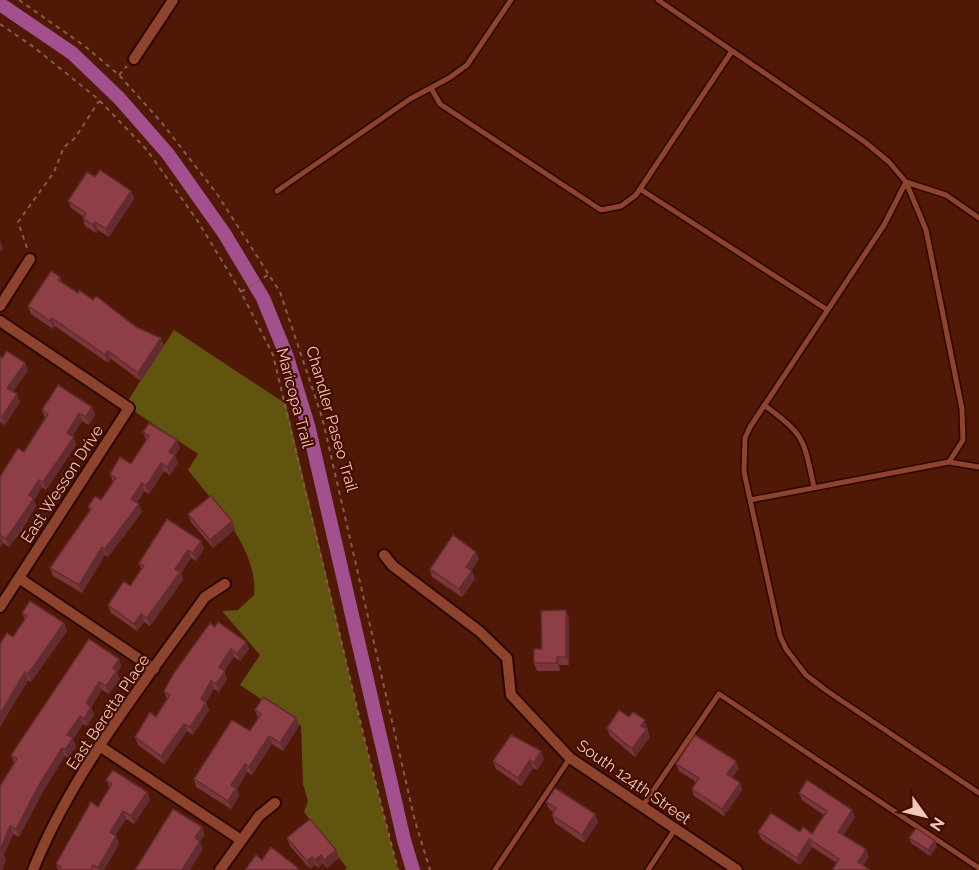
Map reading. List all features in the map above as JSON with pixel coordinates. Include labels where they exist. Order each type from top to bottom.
[{"type":"street","points":[[134,59],[173,0]]},
{"type":"street","points":[[0,306],[30,260]]},
{"type":"street","name":"East Wesson Drive","points":[[0,321],[129,408],[0,607]]},
{"type":"street","name":"South 124th Street","points":[[384,555],[393,566],[479,631],[507,658],[510,695],[570,758],[737,870]]},
{"type":"street","points":[[19,578],[154,669]]},
{"type":"street","name":"East Beretta Place","points":[[33,870],[50,828],[101,747],[205,597],[225,584]]},
{"type":"street","points":[[101,747],[241,840]]},
{"type":"street","points":[[220,870],[259,816],[275,803]]},
{"type":"lane","points":[[277,191],[410,99],[467,65],[511,0]]},
{"type":"lane","points":[[658,0],[865,142],[889,162],[906,182],[926,230],[962,409],[963,440],[949,462]]},
{"type":"lane","points":[[431,88],[440,104],[601,210],[621,206],[640,189],[732,51]]},
{"type":"lane","points":[[906,182],[946,195],[979,218]]},
{"type":"lane","points":[[906,182],[884,225],[826,309],[745,438],[744,472],[780,636],[796,663],[806,675],[827,691],[979,793]]},
{"type":"lane","points":[[640,189],[826,309]]},
{"type":"lane","points":[[764,405],[793,426],[803,439],[814,488]]},
{"type":"lane","points":[[750,500],[949,462],[979,467]]},
{"type":"lane","points":[[642,807],[719,694],[979,868]]},
{"type":"lane","points":[[495,870],[570,758]]},
{"type":"lane","points":[[648,870],[675,829]]},
{"type":"path","name":"Chandler Paseo Trail","points":[[19,0],[86,47],[118,75],[155,115],[217,194],[280,292],[322,417],[415,821],[430,870]]},
{"type":"path","name":"Maricopa Trail","points":[[0,24],[35,48],[100,100],[147,150],[197,220],[241,292],[273,355],[364,741],[398,870]]},
{"type":"path","points":[[30,260],[18,222],[54,172],[64,147],[75,138],[100,100]]},
{"type":"path","points":[[241,292],[268,275]]},
{"type":"shaded area","points":[[174,330],[286,404],[365,741],[398,870],[345,870],[347,868],[304,812],[308,801],[303,784],[301,726],[240,685],[260,655],[222,611],[238,610],[254,595],[254,578],[249,561],[232,528],[188,470],[198,454],[125,405]]},
{"type":"building","points":[[100,170],[131,191],[106,229],[95,222],[93,225],[83,218],[86,213],[68,201],[87,172],[95,177]]},
{"type":"building","points":[[51,271],[60,277],[58,280],[78,293],[79,290],[93,300],[96,296],[136,327],[161,338],[138,373],[108,351],[105,355],[52,318],[50,321],[28,306]]},
{"type":"building","points":[[7,351],[25,363],[7,388],[17,394],[2,417],[0,416],[0,356],[2,358]]},
{"type":"building","points":[[58,385],[92,407],[86,417],[79,413],[67,433],[74,437],[43,482],[39,480],[29,495],[34,498],[6,539],[0,535],[0,477],[18,448],[24,452],[48,414],[42,410]]},
{"type":"building","points":[[149,423],[177,440],[169,452],[175,455],[167,467],[161,463],[146,486],[142,483],[131,499],[139,504],[105,549],[102,547],[79,585],[50,568],[91,509],[88,507],[95,496],[101,500],[116,478],[110,474],[120,457],[131,464],[149,436],[143,432]]},
{"type":"building","points":[[211,496],[232,521],[210,540],[188,514]]},
{"type":"building","points":[[167,519],[201,541],[193,553],[188,550],[175,569],[180,572],[147,618],[141,614],[134,624],[108,605],[124,581],[130,586],[144,566],[139,563]]},
{"type":"building","points":[[453,535],[476,552],[466,567],[472,571],[459,589],[430,569]]},
{"type":"building","points":[[30,601],[64,623],[28,674],[25,672],[0,714],[0,644],[7,633],[13,637],[27,616],[22,613]]},
{"type":"building","points":[[566,610],[566,657],[557,657],[557,663],[534,663],[534,649],[542,649],[541,611]]},
{"type":"building","points":[[218,622],[246,642],[237,654],[231,649],[219,667],[225,671],[216,684],[211,681],[201,699],[206,703],[190,727],[184,724],[161,756],[135,737],[150,712],[156,717],[170,695],[164,691],[174,673],[210,623],[215,627]]},
{"type":"building","points":[[89,639],[119,659],[113,668],[117,671],[106,686],[99,682],[86,703],[91,707],[84,719],[80,716],[67,735],[73,738],[65,750],[62,748],[16,829],[10,826],[0,850],[0,786],[17,759],[11,755]]},
{"type":"building","points":[[263,697],[296,718],[280,743],[269,736],[249,767],[245,764],[231,785],[236,788],[228,801],[194,779],[232,720],[250,731],[261,714],[255,710]]},
{"type":"building","points":[[619,710],[629,717],[633,712],[645,720],[641,726],[647,729],[632,749],[607,728]]},
{"type":"building","points":[[511,735],[541,751],[534,763],[530,760],[518,778],[493,761]]},
{"type":"building","points":[[695,735],[736,761],[727,774],[740,783],[722,809],[692,789],[699,778],[676,764]]},
{"type":"building","points":[[113,770],[147,792],[131,816],[123,811],[110,832],[116,836],[98,868],[93,865],[91,870],[60,870],[61,867],[56,864],[91,802],[98,807],[112,784],[106,780]]},
{"type":"building","points":[[807,780],[852,810],[838,832],[866,849],[858,862],[870,870],[833,869],[839,859],[809,839],[797,858],[758,832],[771,813],[800,832],[803,827],[812,834],[827,811],[799,793]]},
{"type":"building","points":[[555,788],[595,814],[582,835],[552,815],[556,808],[546,802]]},
{"type":"building","points":[[173,809],[202,827],[195,838],[200,841],[182,870],[135,870]]},
{"type":"building","points":[[310,819],[336,850],[324,860],[321,855],[315,860],[312,857],[307,861],[287,838]]},
{"type":"building","points":[[916,828],[935,841],[928,850],[909,838]]},
{"type":"building","points":[[271,847],[298,868],[297,870],[245,870],[256,855],[262,860]]},
{"type":"waterway","points":[[0,4],[72,53],[119,98],[168,154],[224,233],[263,298],[287,357],[308,425],[404,840],[413,870]]}]
